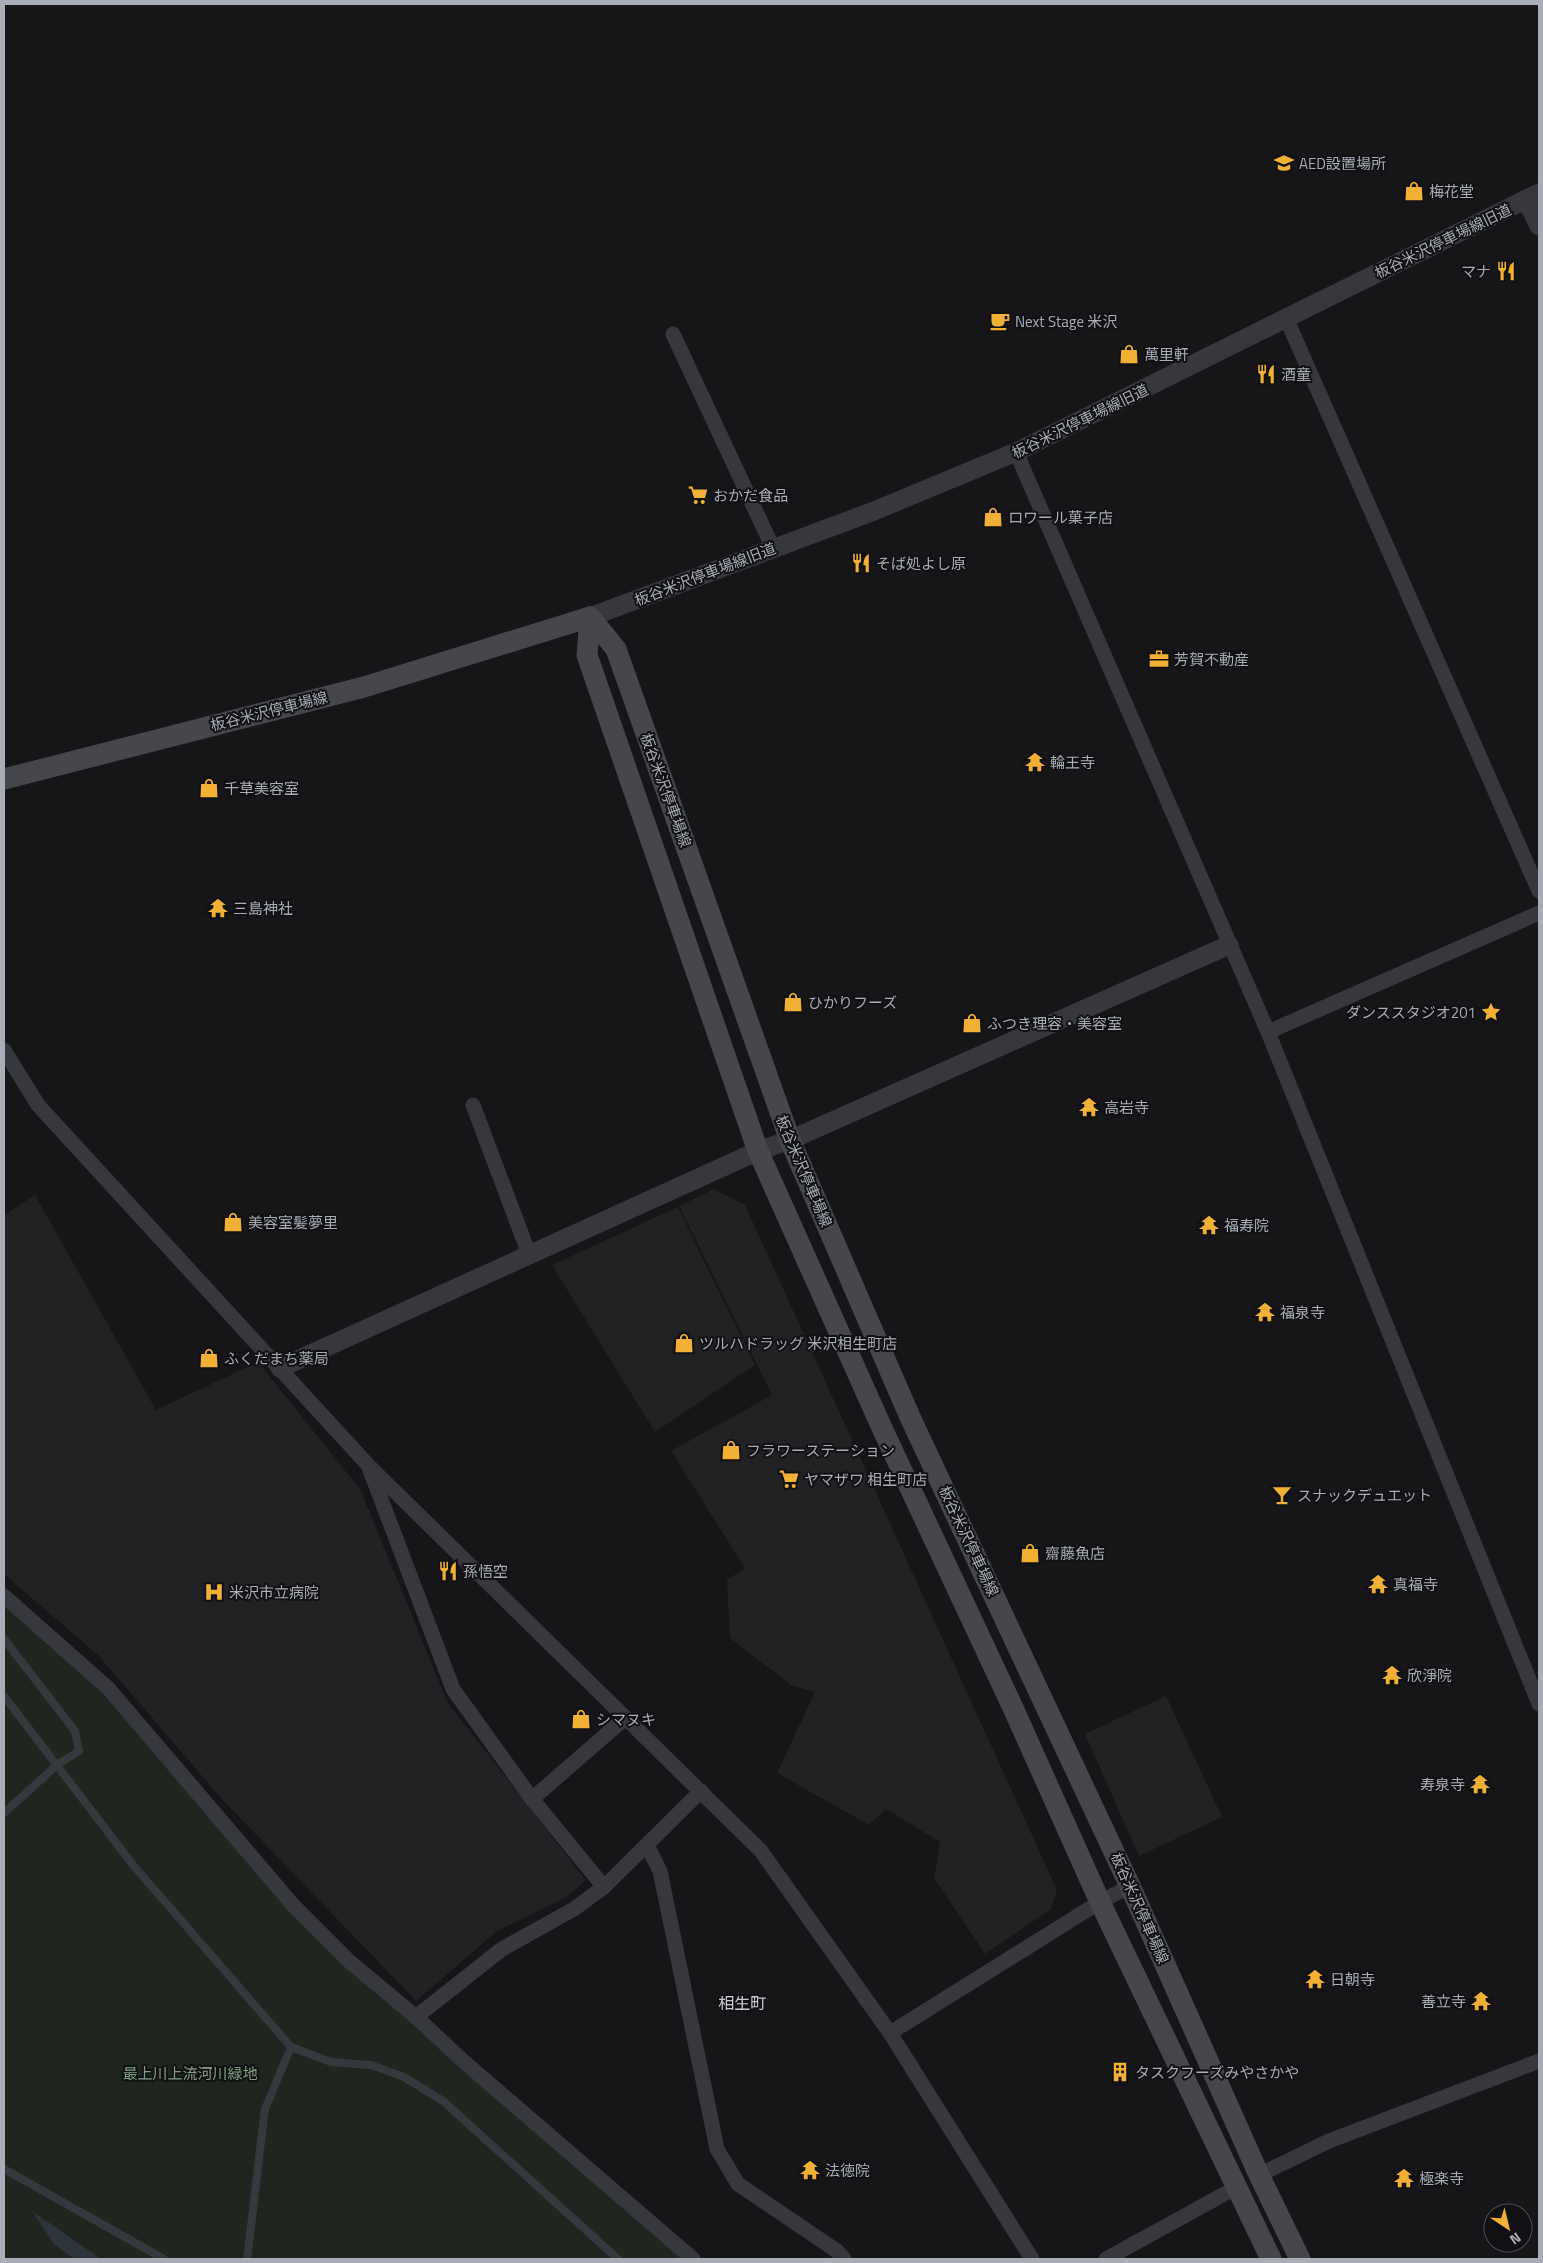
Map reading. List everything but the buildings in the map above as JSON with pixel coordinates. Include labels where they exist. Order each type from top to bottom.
[{"type":"main road","name":"板谷米沢停車場線","points":[[4,779],[364,687],[590,617]]},
{"type":"main road","name":"板谷米沢停車場線","points":[[590,617],[616,649],[790,1140],[910,1417],[1130,1886],[1259,2174],[1300,2259]]},
{"type":"main road","name":"板谷米沢停車場線","points":[[590,617],[587,655],[758,1151],[882,1428],[1014,1710],[1100,1902],[1271,2259]]},
{"type":"street","name":"板谷米沢停車場線旧道","points":[[590,617],[874,511],[1016,452],[1533,196],[1539,226]]},
{"type":"street","points":[[1286,318],[1539,891]]},
{"type":"street","points":[[674,334],[773,548]]},
{"type":"street","points":[[1016,452],[1268,1032],[1539,1704]]},
{"type":"street","points":[[1268,1032],[1539,912]]},
{"type":"street","points":[[280,1368],[758,1151],[790,1140],[1229,945]]},
{"type":"street","points":[[4,1050],[38,1106],[369,1466],[760,1851],[890,2033],[1032,2259]]},
{"type":"street","points":[[473,1105],[529,1254]]},
{"type":"street","points":[[369,1466],[453,1689],[532,1799],[604,1887]]},
{"type":"street","points":[[4,1596],[108,1688],[294,1905],[349,1961],[416,2017],[462,2060],[693,2259]]},
{"type":"street","points":[[532,1799],[624,1719]]},
{"type":"street","points":[[416,2017],[502,1948],[574,1909],[604,1887],[701,1791]]},
{"type":"street","points":[[647,1845],[660,1871],[717,2149],[738,2184],[837,2251],[844,2259]]},
{"type":"street","points":[[890,2033],[1100,1902],[1130,1886]]},
{"type":"street","points":[[1259,2174],[1329,2141],[1539,2061]]},
{"type":"street","points":[[1106,2259],[1237,2187]]},
{"type":"lane","points":[[4,1639],[75,1731],[79,1751],[57,1765],[4,1813]]},
{"type":"lane","points":[[4,1696],[133,1865],[291,2047],[331,2062],[371,2065],[404,2077],[443,2101],[618,2259]]},
{"type":"lane","points":[[247,2259],[265,2109],[291,2047]]},
{"type":"lane","points":[[4,2169],[164,2259]]},
{"type":"shaded area","name":"ヤマザワ 相生町店","points":[[714,1189],[745,1205],[1057,1890],[1051,1909],[985,1954],[934,1878],[940,1842],[886,1809],[869,1825],[777,1773],[815,1692],[791,1685],[730,1638],[727,1580],[745,1568],[671,1451],[772,1395],[679,1206]]},
{"type":"shaded area","name":"米沢市立病院","points":[[35,1195],[156,1410],[258,1362],[360,1489],[448,1703],[586,1880],[565,1898],[497,1931],[416,2001],[220,1797],[99,1656],[4,1574],[4,1215]]},
{"type":"shaded area","name":"ツルハドラッグ 米沢相生町店","points":[[678,1207],[755,1365],[655,1432],[552,1265]]},
{"type":"shaded area","points":[[1166,1696],[1222,1817],[1139,1856],[1085,1734]]},
{"type":"shaded area","points":[[32,2211],[101,2259],[74,2259],[54,2244]]},
{"type":"green space","name":"最上川上流河川緑地","points":[[4,1603],[103,1692],[291,1908],[683,2259],[4,2259]]},
{"type":"place","name":"AED設置場所","points":[[1284,163]]},
{"type":"place","name":"梅花堂","points":[[1414,191]]},
{"type":"place","name":"マナ","points":[[1506,271]]},
{"type":"place","name":"Next Stage 米沢","points":[[1000,321]]},
{"type":"place","name":"萬里軒","points":[[1129,354]]},
{"type":"place","name":"酒童","points":[[1266,374]]},
{"type":"place","name":"おかだ食品","points":[[698,495]]},
{"type":"place","name":"ロワール菓子店","points":[[993,517]]},
{"type":"place","name":"そば処よし原","points":[[861,563]]},
{"type":"place","name":"芳賀不動産","points":[[1159,659]]},
{"type":"place","name":"輪王寺","points":[[1035,762]]},
{"type":"place","name":"千草美容室","points":[[209,788]]},
{"type":"place","name":"三島神社","points":[[218,908]]},
{"type":"place","name":"ひかりフーズ","points":[[793,1002]]},
{"type":"place","name":"ダンススタジオ201","points":[[1491,1012]]},
{"type":"place","name":"ふつき理容・美容室","points":[[972,1023]]},
{"type":"place","name":"高岩寺","points":[[1089,1107]]},
{"type":"place","name":"美容室髪夢里","points":[[233,1222]]},
{"type":"place","name":"福寿院","points":[[1209,1225]]},
{"type":"place","name":"福泉寺","points":[[1265,1312]]},
{"type":"place","name":"ツルハドラッグ 米沢相生町店","points":[[684,1343]]},
{"type":"place","name":"ふくだまち薬局","points":[[209,1358]]},
{"type":"place","name":"フラワーステーション","points":[[731,1450]]},
{"type":"place","name":"ヤマザワ 相生町店","points":[[789,1479]]},
{"type":"place","name":"スナックデュエット","points":[[1282,1495]]},
{"type":"place","name":"齋藤魚店","points":[[1030,1553]]},
{"type":"place","name":"孫悟空","points":[[448,1571]]},
{"type":"place","name":"真福寺","points":[[1378,1584]]},
{"type":"place","name":"米沢市立病院","points":[[214,1592]]},
{"type":"place","name":"欣淨院","points":[[1392,1675]]},
{"type":"place","name":"シマヌキ","points":[[581,1719]]},
{"type":"place","name":"寿泉寺","points":[[1480,1784]]},
{"type":"place","name":"日朝寺","points":[[1315,1979]]},
{"type":"place","name":"善立寺","points":[[1481,2001]]},
{"type":"place","name":"タスクフーズみやさかや","points":[[1120,2072]]},
{"type":"place","name":"法徳院","points":[[810,2170]]},
{"type":"place","name":"極楽寺","points":[[1404,2178]]},
{"type":"district","name":"相生町","points":[[742,2003]]}]
